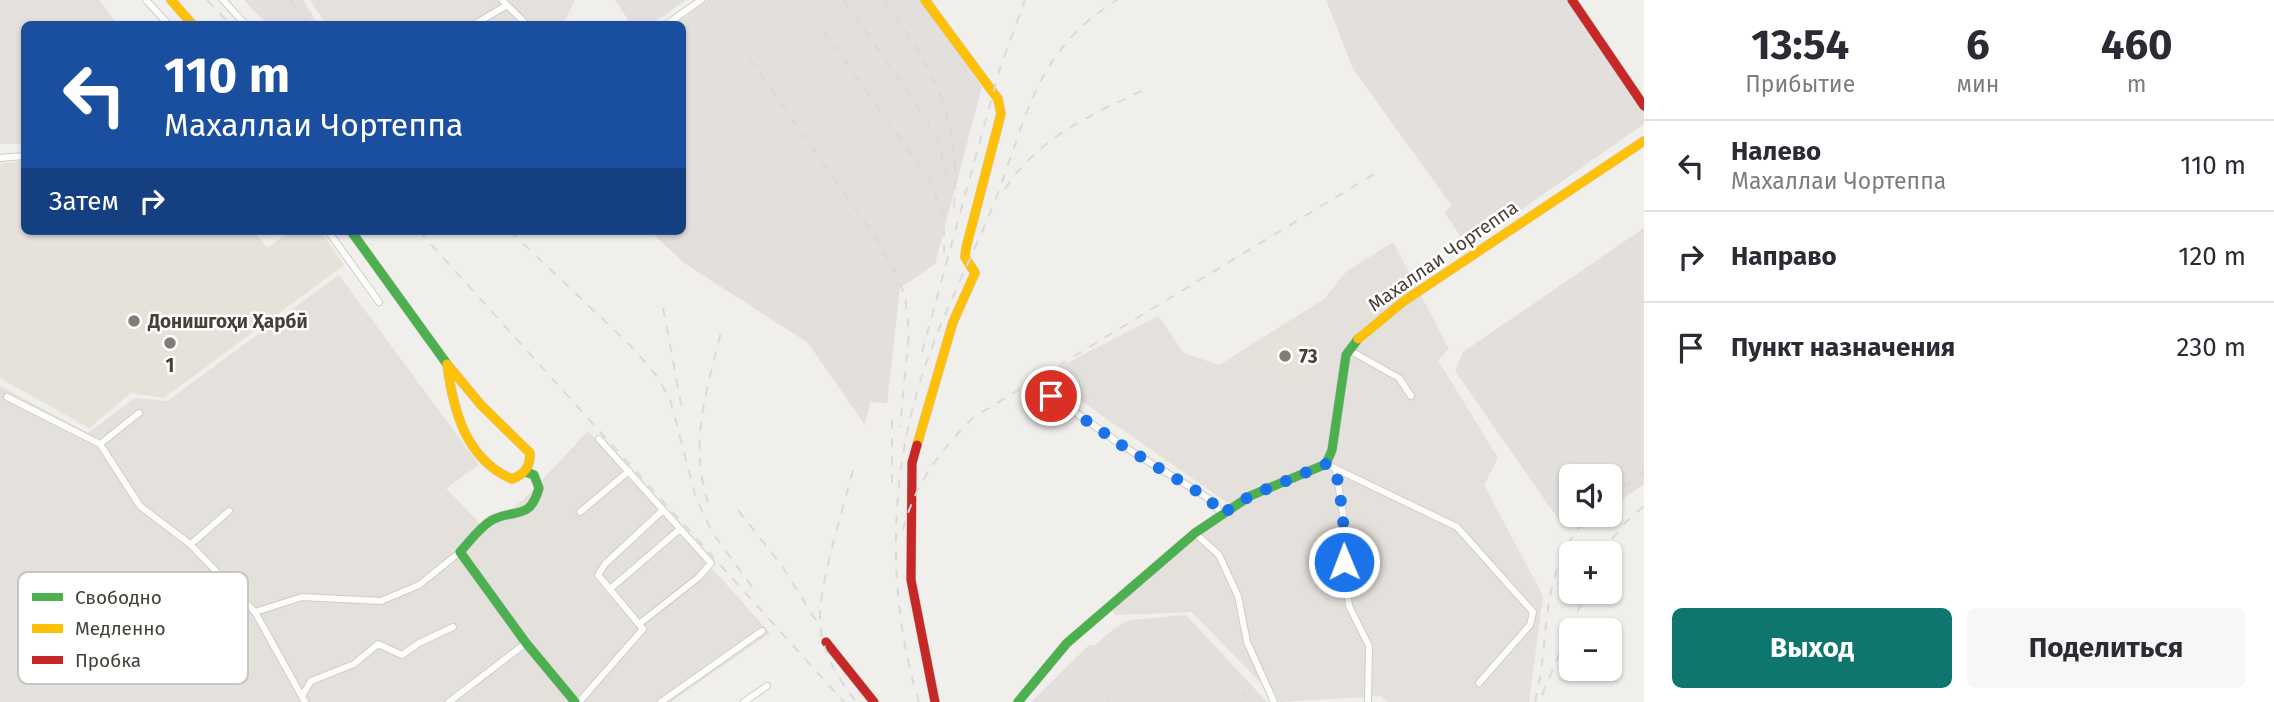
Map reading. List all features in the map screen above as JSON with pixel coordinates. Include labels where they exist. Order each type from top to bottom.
[{"type":"street","points":[[146,0],[165,21]]},
{"type":"street","points":[[171,0],[189,21]]},
{"type":"street","points":[[223,0],[242,21]]},
{"type":"street","points":[[671,21],[701,0]]},
{"type":"street","points":[[925,0],[998,99],[1001,114],[965,247],[965,257],[975,273],[973,281],[953,322],[912,463],[911,580],[935,702]]},
{"type":"street","points":[[1572,0],[1644,106]]},
{"type":"street","points":[[479,21],[505,3],[523,21]]},
{"type":"street","name":"Махаллаи Чортеппа","points":[[1349,350],[1404,301],[1644,141]]},
{"type":"street","points":[[0,158],[21,156]]},
{"type":"street","points":[[331,235],[379,302]]},
{"type":"street","points":[[354,235],[447,364],[481,405],[530,453],[531,463],[526,472],[512,479],[492,468],[458,421],[452,407],[447,364]]},
{"type":"street","points":[[1018,702],[1067,643],[1195,533],[1250,496],[1326,464],[1332,450],[1346,355],[1349,350],[1399,378],[1411,396]]},
{"type":"street","points":[[1045,391],[1123,446],[1208,498],[1222,514]]},
{"type":"street","points":[[6,397],[100,444],[140,506],[191,544],[217,572]]},
{"type":"street","points":[[100,444],[139,413]]},
{"type":"street","points":[[599,439],[711,563],[699,577],[639,624]]},
{"type":"street","points":[[1326,464],[1457,527],[1533,612],[1531,625],[1479,683]]},
{"type":"street","points":[[1336,470],[1343,515],[1349,606],[1369,646],[1368,702]]},
{"type":"street","points":[[580,512],[629,471]]},
{"type":"street","points":[[254,612],[302,597],[381,601],[419,585],[460,552],[487,525],[498,518],[520,515],[531,507],[539,488],[534,475],[526,472]]},
{"type":"street","points":[[460,552],[526,643],[577,702],[643,629],[598,575],[605,564],[663,510]]},
{"type":"street","points":[[191,544],[229,511]]},
{"type":"street","points":[[610,589],[680,529]]},
{"type":"street","points":[[1195,533],[1219,555],[1238,596],[1247,642],[1274,702]]},
{"type":"street","points":[[248,606],[304,699]]},
{"type":"street","points":[[304,699],[311,681],[354,664],[378,644],[402,655],[419,643],[453,627]]},
{"type":"street","points":[[661,702],[762,631]]},
{"type":"street","points":[[826,642],[874,702]]},
{"type":"street","points":[[449,702],[526,643]]},
{"type":"street","points":[[744,702],[766,686]]},
{"type":"shaded area","points":[[0,0],[99,0],[115,21],[21,21],[21,144],[0,144]]},
{"type":"shaded area","points":[[244,0],[303,0],[316,21],[264,21]]},
{"type":"shaded area","points":[[310,0],[575,0],[564,21],[324,21]]},
{"type":"shaded area","points":[[615,0],[686,0],[656,21],[629,21]]},
{"type":"shaded area","points":[[708,0],[921,0],[982,87],[935,264],[900,288],[887,403],[870,402],[865,425],[808,343],[684,263],[654,235],[686,235],[686,21],[678,21]]},
{"type":"shaded area","points":[[1326,0],[1569,0],[1644,109],[1644,124],[1468,247],[1444,212],[1452,206],[1353,69]]},
{"type":"shaded area","name":"Донишгоҳи Ҳарбӣ","points":[[21,161],[21,235],[257,235],[267,248],[285,235],[323,235],[344,265],[164,398],[131,393],[89,428],[0,378],[0,164]]},
{"type":"shaded area","points":[[1644,228],[1644,484],[1622,499],[1622,464],[1559,464],[1559,520],[1455,371],[1463,352]]},
{"type":"shaded area","points":[[1393,242],[1449,349],[1438,360],[1498,458],[1484,485],[1543,596],[1529,702],[1388,702],[1381,696],[1279,702],[1192,612],[1115,615],[1112,610],[1232,506],[1044,375],[1158,316],[1184,353],[1219,365],[1324,299],[1346,272]]},
{"type":"shaded area","points":[[339,275],[479,465],[446,488],[487,531],[530,493],[588,431],[770,633],[671,702],[0,702],[0,386],[88,433],[135,398],[167,401]]},
{"type":"shaded area","name":"73","points":[[1294,327],[1318,362],[1287,381],[1274,361],[1267,365],[1259,361],[1253,352]]},
{"type":"shaded area","points":[[1186,615],[1267,702],[1031,702],[1089,645],[1095,645],[1116,627],[1130,620]]},
{"type":"railway","points":[[207,0],[227,21]]},
{"type":"railway","points":[[290,0],[307,21]]},
{"type":"railway","points":[[844,0],[928,122],[938,141],[948,182]]},
{"type":"railway","points":[[884,0],[919,52],[942,100],[954,153],[953,215]]},
{"type":"railway","points":[[922,352],[1000,68],[1025,0]]},
{"type":"railway","points":[[919,702],[901,617],[896,529],[905,442],[915,399],[928,358],[988,218],[1038,87],[1051,63],[1068,41],[1117,0]]},
{"type":"railway","points":[[823,30],[930,181],[944,216],[944,253]]},
{"type":"railway","points":[[750,59],[877,240],[905,296],[909,333],[900,427]]},
{"type":"railway","points":[[1005,189],[1018,171],[1049,142],[1085,119],[1144,90]]},
{"type":"railway","points":[[903,530],[914,498],[930,469],[974,417],[1379,171]]},
{"type":"railway","points":[[423,235],[844,702]]},
{"type":"railway","points":[[514,235],[631,346],[656,375],[670,399],[696,498],[712,532],[758,595]]},
{"type":"railway","points":[[663,308],[683,414]]},
{"type":"railway","points":[[708,502],[702,480],[700,436],[706,393],[722,328]]},
{"type":"railway","points":[[892,413],[892,483]]},
{"type":"railway","points":[[853,470],[827,569],[820,624],[828,655],[856,702]]},
{"type":"railway","points":[[1622,489],[1644,472]]},
{"type":"railway","points":[[1611,541],[1644,506]]},
{"type":"railway","points":[[738,510],[782,566],[820,627]]},
{"type":"railway","points":[[1535,702],[1554,581],[1561,558],[1581,527]]},
{"type":"railway","points":[[1542,695],[1581,604]]},
{"type":"railway","points":[[1243,693],[1252,702]]},
{"type":"traffic: fast","points":[[354,235],[447,364]]},
{"type":"traffic: fast","points":[[1018,702],[1067,643],[1195,533],[1250,496],[1326,464],[1332,450],[1346,355],[1358,339]]},
{"type":"traffic: fast","points":[[526,472],[534,475],[539,488],[531,505],[521,512],[492,520],[460,552],[526,643],[575,702]]},
{"type":"traffic: slow","points":[[171,0],[189,21]]},
{"type":"traffic: slow","points":[[917,445],[953,322],[975,273],[965,257],[966,248],[1001,114],[998,99],[925,0]]},
{"type":"traffic: slow","points":[[1358,339],[1404,301],[1644,141]]},
{"type":"traffic: slow","points":[[447,364],[481,405],[530,453],[528,466],[520,475],[512,479],[496,470],[472,446],[458,415],[447,364]]},
{"type":"traffic: jam","points":[[1572,0],[1644,106]]},
{"type":"traffic: jam","points":[[917,445],[912,463],[911,580],[935,702]]},
{"type":"traffic: jam","points":[[826,642],[874,702]]},
{"type":"place","name":"Донишгоҳи Ҳарбӣ","points":[[134,321]]},
{"type":"place","name":"1","points":[[170,343]]},
{"type":"place","name":"73","points":[[1285,356]]},
{"type":"route","points":[[1051,396],[1123,446],[1208,498],[1222,514],[1250,496],[1326,464],[1336,470],[1343,515],[1344,562]]}]
